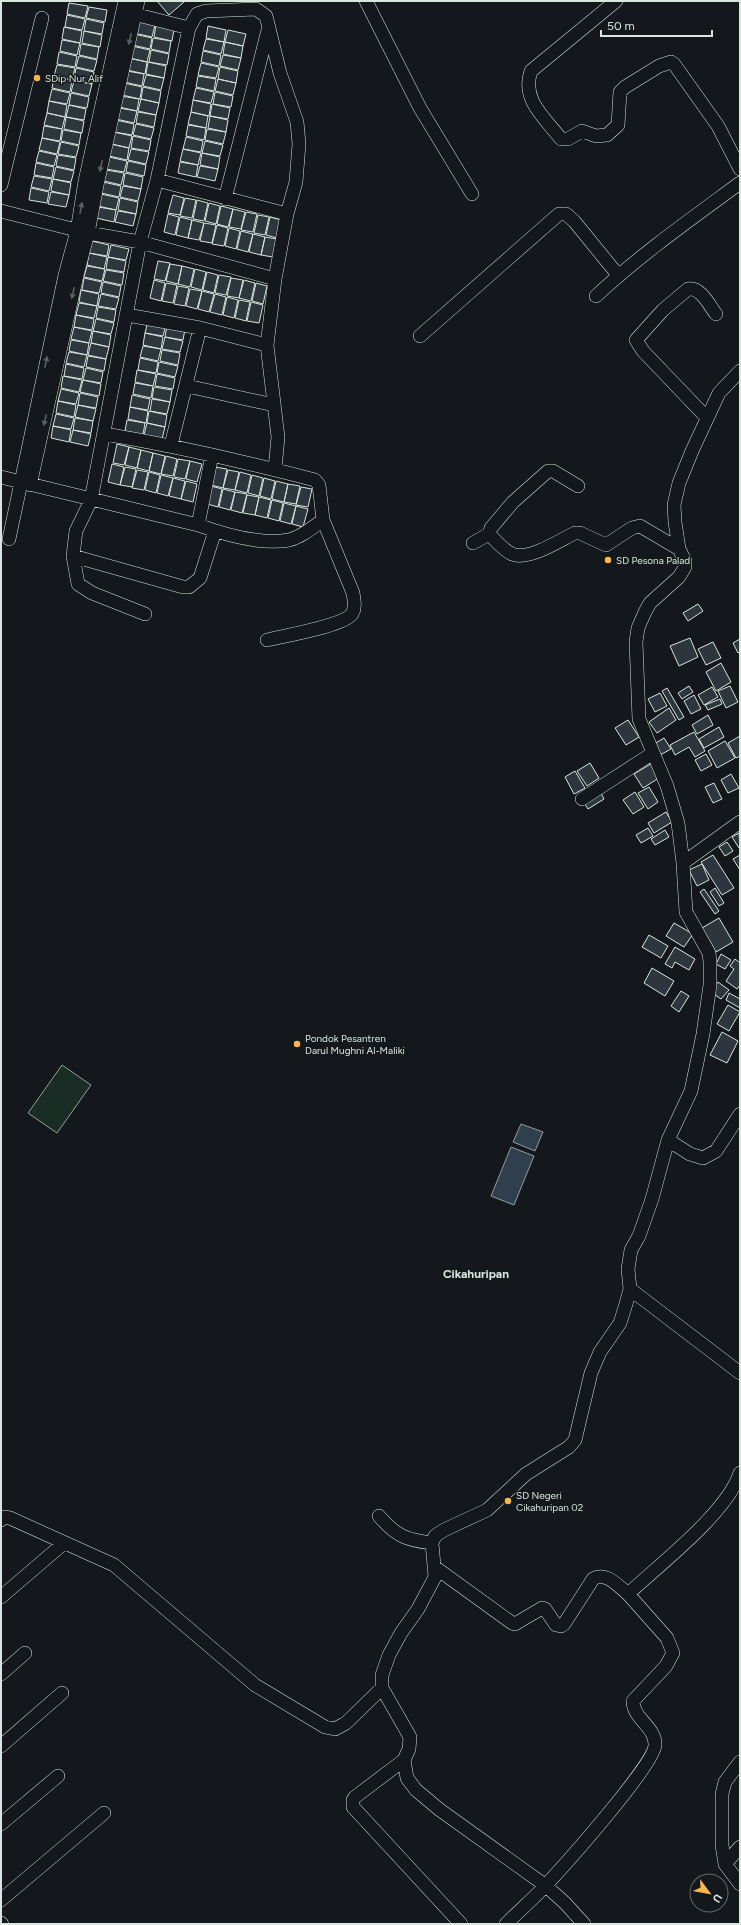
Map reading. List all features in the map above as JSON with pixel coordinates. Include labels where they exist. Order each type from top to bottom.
[{"type":"street","points":[[366,1],[420,108],[472,194]]},
{"type":"street","points":[[616,1],[531,71],[528,88],[530,98],[561,139],[568,139],[582,131],[596,136],[607,135],[618,125],[620,92],[624,87],[659,66],[671,62],[674,64],[718,126],[740,169]]},
{"type":"street","points":[[9,539],[25,483],[71,275],[83,232],[91,183],[130,7],[189,28]]},
{"type":"street","points":[[145,614],[92,593],[78,584],[73,556],[76,531],[91,500],[105,434],[140,242],[157,180],[189,28],[198,14],[206,11],[256,10],[266,16],[280,73],[296,122],[299,144],[296,182],[287,214],[275,279],[266,345],[278,437],[275,468]]},
{"type":"street","points":[[1,185],[6,138],[42,18]]},
{"type":"street","points":[[225,199],[269,27]]},
{"type":"street","points":[[157,180],[287,214]]},
{"type":"street","points":[[596,296],[618,275],[665,238],[740,183]]},
{"type":"street","points":[[1,211],[83,232],[140,242],[275,279]]},
{"type":"street","points":[[420,336],[559,214],[566,214],[574,221],[618,275]]},
{"type":"street","points":[[707,418],[643,351],[636,340],[663,310],[688,289],[693,288],[699,291],[716,314]]},
{"type":"street","points":[[127,315],[200,328],[266,345]]},
{"type":"street","points":[[171,445],[187,386],[200,328]]},
{"type":"street","points":[[461,1924],[353,1807],[353,1800],[404,1760],[409,1749],[410,1737],[382,1688],[382,1675],[401,1633],[432,1586],[436,1577],[432,1543],[435,1536],[444,1530],[487,1510],[526,1474],[569,1447],[575,1440],[591,1373],[600,1352],[620,1323],[630,1289],[628,1262],[652,1199],[668,1140],[694,1082],[710,985],[709,953],[686,912],[683,863],[678,824],[667,786],[639,719],[636,642],[638,628],[650,603],[679,577],[685,568],[685,561],[679,549],[675,522],[674,505],[679,483],[719,393],[740,370]]},
{"type":"street","points":[[187,386],[274,405]]},
{"type":"street","points":[[105,434],[171,445],[275,468],[315,480],[319,485],[323,520],[353,593],[355,604],[351,615],[326,627],[267,640]]},
{"type":"street","points":[[198,525],[212,455]]},
{"type":"street","points":[[473,543],[489,534],[491,528],[513,502],[548,471],[553,471],[578,486]]},
{"type":"street","points":[[1,477],[198,525],[214,531],[265,541],[289,540],[305,533],[323,520]]},
{"type":"street","points":[[489,534],[500,546],[512,554],[527,556],[575,533],[580,533],[606,545],[632,528],[640,526],[679,549]]},
{"type":"street","points":[[73,556],[183,587],[189,587],[200,578],[214,531]]},
{"type":"street","points":[[582,799],[653,753]]},
{"type":"street","points":[[683,863],[740,822]]},
{"type":"street","points":[[668,1140],[690,1154],[703,1158],[716,1151],[740,1114]]},
{"type":"street","points":[[630,1289],[740,1373]]},
{"type":"street","points":[[628,1594],[702,1526],[728,1497],[740,1473]]},
{"type":"street","points":[[379,1516],[391,1530],[404,1538],[411,1541],[432,1543]]},
{"type":"street","points":[[1,1520],[4,1517],[10,1518],[114,1565],[255,1685],[325,1727],[335,1729],[346,1723],[382,1688]]},
{"type":"street","points":[[1,1597],[64,1542]]},
{"type":"street","points":[[436,1568],[502,1616],[516,1624],[542,1608],[545,1609],[556,1625],[560,1626],[564,1624],[593,1579],[597,1576],[606,1577],[628,1594],[667,1638],[673,1649],[672,1658],[666,1666],[633,1701],[634,1709],[655,1736],[655,1751],[636,1780],[546,1886],[506,1924]]},
{"type":"street","points":[[1,1674],[25,1653]]},
{"type":"street","points":[[1,1746],[62,1693]]},
{"type":"street","points":[[404,1760],[407,1778],[428,1801],[546,1886],[565,1903],[584,1924]]},
{"type":"street","points":[[740,1762],[725,1782],[722,1794],[722,1845],[725,1864],[740,1884]]},
{"type":"street","points":[[1,1824],[58,1776]]},
{"type":"street","points":[[1,1900],[104,1813]]},
{"type":"street","points":[[725,1864],[740,1847]]},
{"type":"green space","points":[[62,1065],[91,1085],[57,1133],[28,1113]]},
{"type":"water","points":[[521,1124],[543,1132],[535,1151],[513,1142]]},
{"type":"water","points":[[511,1147],[534,1156],[514,1205],[491,1196]]},
{"type":"building","points":[[157,1],[185,1],[169,15]]},
{"type":"building","points":[[69,3],[88,6],[85,18],[67,14]]},
{"type":"building","points":[[89,7],[107,10],[105,22],[86,18]]},
{"type":"building","points":[[67,15],[85,19],[82,30],[65,27]]},
{"type":"building","points":[[86,19],[104,23],[102,34],[84,31]]},
{"type":"building","points":[[137,21],[155,25],[152,37],[134,33]]},
{"type":"building","points":[[156,25],[174,29],[172,41],[154,37]]},
{"type":"building","points":[[208,26],[226,30],[224,42],[206,38]]},
{"type":"building","points":[[64,27],[82,31],[80,43],[62,39]]},
{"type":"building","points":[[228,30],[246,34],[243,46],[225,42]]},
{"type":"building","points":[[84,31],[102,35],[100,47],[82,43]]},
{"type":"building","points":[[134,34],[152,38],[150,49],[132,45]]},
{"type":"building","points":[[153,38],[171,41],[169,53],[151,49]]},
{"type":"building","points":[[206,39],[224,42],[221,54],[203,50]]},
{"type":"building","points":[[62,40],[80,43],[77,55],[60,51]]},
{"type":"building","points":[[225,42],[243,46],[241,58],[223,54]]},
{"type":"building","points":[[81,44],[99,47],[97,59],[79,55]]},
{"type":"building","points":[[132,46],[150,50],[147,62],[129,58]]},
{"type":"building","points":[[151,50],[169,54],[167,65],[149,62]]},
{"type":"building","points":[[203,51],[221,55],[219,66],[201,62]]},
{"type":"building","points":[[59,52],[77,56],[75,67],[57,64]]},
{"type":"building","points":[[223,55],[241,58],[238,70],[220,66]]},
{"type":"building","points":[[79,56],[97,60],[94,71],[76,67]]},
{"type":"building","points":[[129,58],[147,62],[145,74],[127,70]]},
{"type":"building","points":[[148,62],[166,66],[164,78],[146,74]]},
{"type":"building","points":[[201,63],[219,67],[216,78],[198,75]]},
{"type":"building","points":[[57,65],[75,68],[72,80],[54,76]]},
{"type":"building","points":[[220,67],[238,71],[236,83],[218,79]]},
{"type":"building","points":[[76,68],[94,72],[92,84],[74,80]]},
{"type":"building","points":[[127,71],[144,74],[142,86],[124,82]]},
{"type":"building","points":[[146,75],[164,78],[161,90],[143,86]]},
{"type":"building","points":[[198,76],[216,79],[214,91],[196,87]]},
{"type":"building","points":[[54,77],[72,80],[70,92],[52,88]]},
{"type":"building","points":[[218,79],[236,83],[233,95],[215,91]]},
{"type":"building","points":[[74,81],[92,84],[89,96],[71,92]]},
{"type":"building","points":[[124,83],[142,87],[140,99],[122,95]]},
{"type":"building","points":[[143,87],[161,91],[159,103],[141,99]]},
{"type":"building","points":[[196,88],[214,92],[211,103],[193,100]]},
{"type":"building","points":[[52,89],[70,93],[67,104],[49,101]]},
{"type":"building","points":[[215,92],[233,96],[231,107],[213,104]]},
{"type":"building","points":[[71,93],[89,97],[87,108],[69,105]]},
{"type":"building","points":[[121,96],[139,99],[137,111],[119,107]]},
{"type":"building","points":[[141,99],[159,103],[156,115],[138,111]]},
{"type":"building","points":[[193,100],[211,104],[209,116],[191,112]]},
{"type":"building","points":[[49,101],[67,105],[65,117],[47,113]]},
{"type":"building","points":[[212,104],[230,108],[228,119],[210,116]]},
{"type":"building","points":[[69,105],[86,109],[84,120],[66,117]]},
{"type":"building","points":[[119,108],[137,111],[134,123],[116,119]]},
{"type":"building","points":[[138,112],[156,115],[154,127],[136,123]]},
{"type":"building","points":[[191,112],[208,116],[206,128],[188,124]]},
{"type":"building","points":[[47,113],[65,117],[62,129],[44,125]]},
{"type":"building","points":[[210,116],[228,120],[226,132],[208,128]]},
{"type":"building","points":[[66,117],[84,121],[82,133],[64,129]]},
{"type":"building","points":[[116,120],[134,124],[132,135],[114,132]]},
{"type":"building","points":[[136,124],[154,128],[151,139],[133,135]]},
{"type":"building","points":[[188,125],[206,128],[204,140],[186,136]]},
{"type":"building","points":[[44,126],[62,129],[60,141],[42,138]]},
{"type":"building","points":[[207,129],[226,132],[223,144],[205,140]]},
{"type":"building","points":[[63,130],[81,133],[79,145],[61,141]]},
{"type":"building","points":[[114,132],[132,136],[129,148],[111,144]]},
{"type":"building","points":[[133,136],[151,140],[149,151],[131,148]]},
{"type":"building","points":[[186,137],[203,141],[201,152],[183,149]]},
{"type":"building","points":[[42,138],[60,142],[57,154],[39,150]]},
{"type":"building","points":[[205,141],[223,145],[220,156],[202,153]]},
{"type":"building","points":[[61,142],[79,146],[76,157],[58,154]]},
{"type":"building","points":[[111,144],[129,148],[127,160],[109,156]]},
{"type":"building","points":[[131,149],[149,152],[146,164],[128,160]]},
{"type":"building","points":[[183,149],[201,153],[198,165],[180,161]]},
{"type":"building","points":[[39,151],[57,155],[54,166],[36,162]]},
{"type":"building","points":[[202,153],[220,157],[218,169],[200,165]]},
{"type":"building","points":[[58,155],[76,158],[74,170],[56,166]]},
{"type":"building","points":[[109,157],[127,161],[124,172],[106,169]]},
{"type":"building","points":[[128,161],[146,165],[144,176],[126,172]]},
{"type":"building","points":[[180,162],[198,165],[196,177],[178,173]]},
{"type":"building","points":[[36,163],[54,167],[52,178],[34,175]]},
{"type":"building","points":[[200,166],[218,169],[215,181],[197,177]]},
{"type":"building","points":[[56,167],[74,171],[71,182],[53,179]]},
{"type":"building","points":[[106,170],[124,173],[121,185],[104,181]]},
{"type":"building","points":[[125,173],[143,177],[141,189],[123,185]]},
{"type":"building","points":[[34,176],[52,179],[49,191],[31,187]]},
{"type":"building","points":[[53,179],[71,183],[69,195],[51,191]]},
{"type":"building","points":[[103,182],[121,186],[119,197],[101,193]]},
{"type":"building","points":[[123,186],[141,189],[138,201],[120,197]]},
{"type":"building","points":[[31,188],[49,192],[47,203],[29,200]]},
{"type":"building","points":[[51,192],[69,195],[66,207],[48,204]]},
{"type":"building","points":[[101,194],[119,198],[116,210],[98,206]]},
{"type":"building","points":[[173,195],[184,198],[180,215],[168,213]]},
{"type":"building","points":[[120,198],[138,202],[136,214],[118,210]]},
{"type":"building","points":[[185,198],[196,200],[192,218],[180,216]]},
{"type":"building","points":[[197,200],[208,203],[204,221],[193,219]]},
{"type":"building","points":[[209,203],[220,206],[216,224],[205,221]]},
{"type":"building","points":[[221,206],[233,209],[228,227],[217,224]]},
{"type":"building","points":[[98,207],[116,210],[114,222],[96,218]]},
{"type":"building","points":[[233,209],[245,212],[241,229],[229,227]]},
{"type":"building","points":[[118,211],[136,214],[133,226],[115,222]]},
{"type":"building","points":[[246,212],[257,214],[253,232],[241,230]]},
{"type":"building","points":[[168,214],[179,217],[175,235],[164,232]]},
{"type":"building","points":[[258,215],[269,217],[265,235],[254,233]]},
{"type":"building","points":[[180,217],[192,220],[188,238],[176,235]]},
{"type":"building","points":[[270,217],[281,220],[277,238],[266,235]]},
{"type":"building","points":[[192,220],[204,223],[199,240],[188,238]]},
{"type":"building","points":[[204,223],[216,225],[212,243],[200,241]]},
{"type":"building","points":[[217,225],[228,228],[224,246],[212,244]]},
{"type":"building","points":[[229,228],[240,231],[236,249],[225,246]]},
{"type":"building","points":[[241,231],[253,234],[248,252],[237,249]]},
{"type":"building","points":[[253,234],[265,237],[261,255],[249,252]]},
{"type":"building","points":[[265,237],[277,239],[273,257],[261,255]]},
{"type":"building","points":[[92,241],[109,245],[107,256],[89,253]]},
{"type":"building","points":[[111,245],[129,249],[126,260],[108,257]]},
{"type":"building","points":[[89,253],[107,257],[104,269],[87,265]]},
{"type":"building","points":[[108,257],[126,261],[124,272],[106,269]]},
{"type":"building","points":[[158,261],[170,263],[165,281],[154,279]]},
{"type":"building","points":[[170,264],[182,266],[178,284],[166,281]]},
{"type":"building","points":[[87,266],[105,269],[102,281],[84,277]]},
{"type":"building","points":[[182,266],[194,269],[190,287],[178,284]]},
{"type":"building","points":[[195,269],[206,272],[202,290],[191,287]]},
{"type":"building","points":[[106,270],[124,273],[122,285],[103,281]]},
{"type":"building","points":[[207,272],[218,275],[214,293],[203,290]]},
{"type":"building","points":[[219,275],[231,277],[226,295],[215,293]]},
{"type":"building","points":[[84,278],[102,282],[99,293],[82,290]]},
{"type":"building","points":[[231,278],[243,280],[239,298],[227,296]]},
{"type":"building","points":[[154,280],[165,283],[161,301],[150,298]]},
{"type":"building","points":[[244,280],[255,283],[251,301],[239,298]]},
{"type":"building","points":[[103,282],[121,286],[119,297],[101,293]]},
{"type":"building","points":[[166,283],[177,285],[173,303],[162,301]]},
{"type":"building","points":[[256,283],[267,286],[263,304],[252,301]]},
{"type":"building","points":[[178,286],[189,288],[185,306],[174,304]]},
{"type":"building","points":[[190,289],[202,291],[197,309],[186,306]]},
{"type":"building","points":[[81,290],[99,294],[97,306],[79,302]]},
{"type":"building","points":[[202,291],[214,294],[209,312],[198,309]]},
{"type":"building","points":[[101,294],[119,298],[116,309],[98,306]]},
{"type":"building","points":[[215,294],[226,297],[222,315],[210,312]]},
{"type":"building","points":[[227,297],[238,300],[234,318],[223,315]]},
{"type":"building","points":[[239,300],[250,302],[246,321],[235,318]]},
{"type":"building","points":[[251,302],[263,305],[259,323],[247,321]]},
{"type":"building","points":[[79,303],[97,306],[94,318],[76,315]]},
{"type":"building","points":[[98,307],[116,310],[114,322],[96,318]]},
{"type":"building","points":[[76,315],[94,319],[92,330],[74,327]]},
{"type":"building","points":[[96,319],[114,323],[111,334],[93,331]]},
{"type":"building","points":[[148,321],[166,325],[163,336],[145,333]]},
{"type":"building","points":[[167,325],[185,329],[183,340],[165,337]]},
{"type":"building","points":[[74,327],[92,331],[89,343],[71,339]]},
{"type":"building","points":[[93,331],[111,335],[109,347],[91,343]]},
{"type":"building","points":[[145,333],[163,337],[161,349],[143,345]]},
{"type":"building","points":[[165,337],[183,341],[180,352],[162,349]]},
{"type":"building","points":[[71,340],[89,343],[87,355],[69,351]]},
{"type":"building","points":[[91,343],[109,347],[106,359],[88,355]]},
{"type":"building","points":[[143,346],[161,349],[158,361],[140,357]]},
{"type":"building","points":[[162,350],[180,353],[178,365],[160,361]]},
{"type":"building","points":[[69,352],[87,355],[84,367],[66,363]]},
{"type":"building","points":[[88,356],[106,359],[104,371],[86,367]]},
{"type":"building","points":[[140,358],[158,362],[156,373],[138,370]]},
{"type":"building","points":[[159,362],[178,366],[175,377],[157,373]]},
{"type":"building","points":[[66,364],[84,368],[82,379],[64,376]]},
{"type":"building","points":[[86,368],[103,372],[101,383],[83,380]]},
{"type":"building","points":[[137,370],[156,374],[153,386],[135,382]]},
{"type":"building","points":[[157,374],[175,378],[173,389],[155,386]]},
{"type":"building","points":[[63,376],[82,380],[79,392],[61,388]]},
{"type":"building","points":[[83,380],[101,384],[99,396],[80,392]]},
{"type":"building","points":[[135,383],[153,386],[151,398],[133,394]]},
{"type":"building","points":[[154,387],[172,390],[170,402],[152,398]]},
{"type":"building","points":[[61,389],[79,393],[76,404],[58,401]]},
{"type":"building","points":[[80,393],[98,397],[96,408],[78,405]]},
{"type":"building","points":[[132,395],[150,399],[148,410],[130,407]]},
{"type":"building","points":[[152,399],[170,402],[167,414],[150,411]]},
{"type":"building","points":[[58,401],[76,405],[74,417],[56,413]]},
{"type":"building","points":[[78,405],[96,409],[93,421],[75,417]]},
{"type":"building","points":[[130,407],[148,411],[146,423],[128,419]]},
{"type":"building","points":[[149,411],[167,415],[165,427],[147,423]]},
{"type":"building","points":[[56,414],[74,418],[71,429],[53,426]]},
{"type":"building","points":[[75,418],[93,421],[91,433],[73,430]]},
{"type":"building","points":[[127,420],[145,423],[143,435],[125,431]]},
{"type":"building","points":[[147,423],[165,427],[162,439],[144,435]]},
{"type":"building","points":[[53,426],[71,430],[69,442],[51,438]]},
{"type":"building","points":[[73,430],[91,434],[88,446],[70,442]]},
{"type":"building","points":[[117,444],[129,447],[124,465],[113,463]]},
{"type":"building","points":[[129,447],[141,450],[137,468],[125,465]]},
{"type":"building","points":[[141,450],[153,453],[149,471],[137,468]]},
{"type":"building","points":[[153,453],[165,456],[161,474],[149,471]]},
{"type":"building","points":[[166,456],[177,459],[173,476],[161,474]]},
{"type":"building","points":[[178,459],[190,461],[185,479],[174,477]]},
{"type":"building","points":[[190,461],[202,464],[197,482],[186,479]]},
{"type":"building","points":[[112,464],[124,467],[120,485],[108,482]]},
{"type":"building","points":[[125,467],[136,469],[132,487],[120,485]]},
{"type":"building","points":[[215,467],[227,469],[223,488],[211,485]]},
{"type":"building","points":[[137,470],[148,472],[144,490],[132,488]]},
{"type":"building","points":[[228,470],[239,472],[235,490],[223,488]]},
{"type":"building","points":[[149,472],[160,475],[156,493],[145,490]]},
{"type":"building","points":[[240,472],[251,475],[247,493],[235,490]]},
{"type":"building","points":[[161,475],[173,478],[168,496],[157,493]]},
{"type":"building","points":[[252,475],[263,478],[259,496],[248,493]]},
{"type":"building","points":[[173,478],[185,481],[181,499],[169,496]]},
{"type":"building","points":[[264,478],[275,481],[271,499],[260,496]]},
{"type":"building","points":[[186,481],[197,484],[193,502],[181,499]]},
{"type":"building","points":[[276,481],[288,484],[284,502],[272,499]]},
{"type":"building","points":[[288,484],[300,486],[296,504],[284,502]]},
{"type":"building","points":[[211,486],[222,489],[218,507],[207,504]]},
{"type":"building","points":[[301,487],[312,489],[308,507],[296,505]]},
{"type":"building","points":[[223,489],[235,492],[230,510],[219,507]]},
{"type":"building","points":[[235,492],[247,494],[242,513],[231,510]]},
{"type":"building","points":[[247,495],[259,497],[255,515],[243,513]]},
{"type":"building","points":[[259,497],[271,500],[267,518],[255,515]]},
{"type":"building","points":[[272,500],[283,503],[279,521],[268,518]]},
{"type":"building","points":[[284,503],[296,506],[291,524],[280,521]]},
{"type":"building","points":[[296,506],[308,509],[303,527],[292,524]]},
{"type":"building","points":[[698,604],[703,611],[688,621],[683,613]]},
{"type":"building","points":[[690,638],[698,657],[679,666],[670,646]]},
{"type":"building","points":[[740,639],[740,652],[738,653],[733,643]]},
{"type":"building","points":[[713,642],[721,658],[706,665],[698,649]]},
{"type":"building","points":[[721,663],[731,682],[716,691],[706,672]]},
{"type":"building","points":[[689,686],[693,692],[682,699],[678,693]]},
{"type":"building","points":[[730,686],[738,702],[726,708],[718,691]]},
{"type":"building","points":[[712,687],[718,697],[704,705],[698,695]]},
{"type":"building","points":[[667,688],[684,717],[679,720],[662,691]]},
{"type":"building","points":[[660,693],[667,706],[655,712],[648,699]]},
{"type":"building","points":[[694,695],[701,709],[691,714],[684,701]]},
{"type":"building","points":[[720,699],[722,704],[708,710],[705,705]]},
{"type":"building","points":[[669,708],[676,720],[657,733],[649,722]]},
{"type":"building","points":[[708,715],[713,725],[697,734],[692,725]]},
{"type":"building","points":[[628,720],[639,737],[626,745],[615,728]]},
{"type":"building","points":[[719,727],[724,737],[704,748],[699,739]]},
{"type":"building","points":[[694,732],[705,751],[695,757],[689,747],[675,755],[670,745]]},
{"type":"building","points":[[740,736],[740,756],[736,758],[728,743]]},
{"type":"building","points":[[664,738],[671,749],[660,755],[654,744]]},
{"type":"building","points":[[725,741],[735,758],[717,768],[708,751]]},
{"type":"building","points":[[706,754],[712,765],[701,771],[695,760]]},
{"type":"building","points":[[654,762],[662,776],[643,788],[634,774]]},
{"type":"building","points":[[590,763],[599,778],[587,786],[577,771]]},
{"type":"building","points":[[575,771],[585,788],[574,794],[565,777]]},
{"type":"building","points":[[731,774],[739,788],[728,793],[721,780]]},
{"type":"building","points":[[714,783],[722,799],[713,803],[705,787]]},
{"type":"building","points":[[649,787],[658,802],[648,809],[638,793]]},
{"type":"building","points":[[600,791],[604,799],[588,809],[583,801]]},
{"type":"building","points":[[635,792],[644,807],[633,814],[623,800]]},
{"type":"building","points":[[666,812],[672,822],[654,833],[648,823]]},
{"type":"building","points":[[648,828],[653,836],[641,843],[636,835]]},
{"type":"building","points":[[665,830],[669,837],[655,845],[651,839]]},
{"type":"building","points":[[739,833],[740,847],[739,848],[732,837]]},
{"type":"building","points":[[727,842],[733,851],[725,856],[719,847]]},
{"type":"building","points":[[713,855],[734,888],[722,895],[701,862]]},
{"type":"building","points":[[740,855],[740,870],[733,859]]},
{"type":"building","points":[[702,864],[709,880],[697,886],[689,870]]},
{"type":"building","points":[[715,888],[724,903],[719,906],[710,892]]},
{"type":"building","points":[[704,889],[719,911],[715,914],[700,892]]},
{"type":"building","points":[[719,918],[733,942],[716,952],[702,928]]},
{"type":"building","points":[[674,923],[693,934],[684,947],[666,936]]},
{"type":"building","points":[[649,935],[668,946],[661,958],[642,947]]},
{"type":"building","points":[[675,947],[695,959],[689,970],[675,962],[672,968],[665,964]]},
{"type":"building","points":[[721,954],[731,960],[725,969],[716,964]]},
{"type":"building","points":[[735,959],[740,963],[740,985],[737,989],[726,981],[734,969],[730,966]]},
{"type":"building","points":[[652,968],[674,981],[665,996],[644,983]]},
{"type":"building","points":[[718,982],[729,990],[721,999],[711,992]]},
{"type":"building","points":[[681,991],[689,996],[679,1012],[671,1006]]},
{"type":"building","points":[[729,993],[740,999],[740,1008],[726,1000]]},
{"type":"building","points":[[728,1005],[740,1012],[729,1031],[717,1024]]},
{"type":"building","points":[[722,1032],[738,1041],[727,1063],[710,1055]]},
{"type":"place","name":"SDip Nur Alif","points":[[37,78]]},
{"type":"place","name":"SD Pesona Palad","points":[[608,560]]},
{"type":"place","name":"Pondok Pesantren Darul Mughni Al-Maliki","points":[[297,1044]]},
{"type":"place","name":"SD Negeri Cikahuripan 02","points":[[508,1501]]},
{"type":"district","name":"Cikahuripan","points":[[476,1274]]}]
